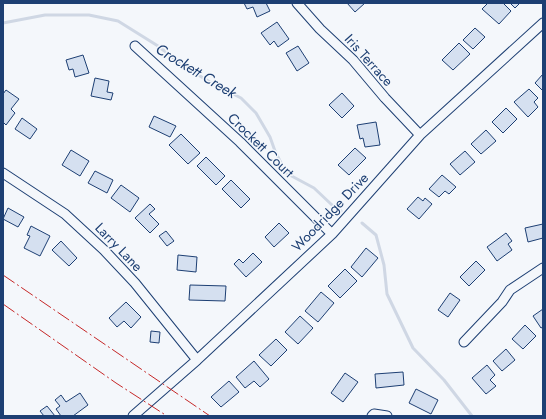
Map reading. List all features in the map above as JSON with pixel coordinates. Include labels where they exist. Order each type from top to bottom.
[{"type":"street","name":"Iris Terrace","points":[[297,3],[320,29],[353,60],[385,98],[420,135]]},
{"type":"street","name":"Woodridge Drive","points":[[134,416],[197,360],[332,234],[420,135],[543,23]]},
{"type":"street","name":"Crockett Court","points":[[135,46],[240,142],[332,234]]},
{"type":"street","name":"Larry Lane","points":[[3,173],[65,214],[104,250],[135,283],[197,360]]},
{"type":"street","points":[[464,342],[502,302],[510,290],[543,268]]},
{"type":"street","points":[[372,416],[374,414],[387,416]]},
{"type":"building","points":[[244,3],[266,3],[270,11],[257,17],[253,7],[247,9]]},
{"type":"building","points":[[347,3],[365,3],[355,12]]},
{"type":"building","points":[[488,3],[503,3],[511,11],[499,24],[482,9]]},
{"type":"building","points":[[510,3],[520,3],[515,8]]},
{"type":"building","points":[[277,22],[289,39],[278,47],[274,41],[270,45],[261,33]]},
{"type":"building","points":[[475,28],[485,37],[473,49],[463,40]]},
{"type":"building","points":[[459,43],[470,54],[453,70],[442,60]]},
{"type":"building","points":[[298,46],[309,63],[297,71],[286,53]]},
{"type":"building","points":[[83,55],[89,73],[75,77],[73,69],[69,70],[66,60]]},
{"type":"building","points":[[543,74],[543,91],[535,83]]},
{"type":"building","points":[[95,78],[109,81],[107,92],[113,93],[111,100],[91,96]]},
{"type":"building","points":[[529,89],[538,98],[534,102],[538,107],[528,117],[514,102]]},
{"type":"building","points":[[6,90],[19,99],[11,109],[15,113],[6,125],[3,122],[3,94]]},
{"type":"building","points":[[342,93],[354,106],[342,118],[329,105]]},
{"type":"building","points":[[506,108],[517,119],[503,133],[492,122]]},
{"type":"building","points":[[154,116],[176,126],[170,137],[149,127]]},
{"type":"building","points":[[22,118],[37,129],[30,139],[15,129]]},
{"type":"building","points":[[376,122],[380,145],[365,147],[363,138],[360,139],[357,125]]},
{"type":"building","points":[[486,130],[496,141],[481,154],[471,144]]},
{"type":"building","points":[[181,134],[200,153],[188,164],[169,145]]},
{"type":"building","points":[[355,148],[366,158],[349,175],[338,165]]},
{"type":"building","points":[[71,150],[89,161],[80,176],[62,165]]},
{"type":"building","points":[[465,151],[475,162],[460,175],[450,164]]},
{"type":"building","points":[[206,157],[225,176],[216,185],[197,166]]},
{"type":"building","points":[[95,171],[113,180],[107,193],[88,183]]},
{"type":"building","points":[[442,175],[456,187],[449,194],[445,191],[439,197],[429,189]]},
{"type":"building","points":[[231,180],[250,199],[241,208],[222,189]]},
{"type":"building","points":[[121,185],[139,198],[130,212],[111,198]]},
{"type":"building","points":[[418,197],[423,201],[425,198],[432,204],[419,219],[407,209]]},
{"type":"building","points":[[150,204],[155,209],[149,214],[159,224],[150,233],[135,218]]},
{"type":"building","points":[[8,208],[24,217],[18,227],[3,219]]},
{"type":"building","points":[[279,223],[289,233],[274,247],[265,237]]},
{"type":"building","points":[[543,224],[543,238],[528,242],[525,228]]},
{"type":"building","points":[[31,226],[50,236],[40,256],[24,248],[30,236],[27,235]]},
{"type":"building","points":[[166,231],[174,241],[167,246],[159,236]]},
{"type":"building","points":[[506,233],[512,241],[508,244],[512,250],[497,261],[487,247]]},
{"type":"building","points":[[61,241],[77,258],[69,266],[52,250]]},
{"type":"building","points":[[366,248],[378,258],[362,277],[351,267]]},
{"type":"building","points":[[253,253],[262,262],[246,277],[234,264],[239,259],[243,263]]},
{"type":"building","points":[[178,255],[197,257],[196,272],[177,270]]},
{"type":"building","points":[[476,261],[485,270],[469,286],[460,277]]},
{"type":"building","points":[[345,269],[357,281],[340,298],[328,286]]},
{"type":"building","points":[[190,285],[226,286],[225,301],[189,300]]},
{"type":"building","points":[[321,292],[334,303],[318,322],[305,311]]},
{"type":"building","points":[[450,293],[460,300],[448,317],[438,310]]},
{"type":"building","points":[[126,302],[141,317],[131,328],[124,321],[117,327],[109,318]]},
{"type":"building","points":[[543,309],[543,327],[541,328],[533,316]]},
{"type":"building","points":[[300,316],[313,328],[298,344],[285,332]]},
{"type":"building","points":[[525,325],[536,336],[523,349],[512,339]]},
{"type":"building","points":[[151,331],[160,332],[159,343],[150,342]]},
{"type":"building","points":[[276,339],[287,350],[271,366],[259,355]]},
{"type":"building","points":[[506,349],[515,360],[502,371],[493,361]]},
{"type":"building","points":[[254,361],[269,379],[260,387],[254,381],[245,388],[236,377]]},
{"type":"building","points":[[487,365],[495,375],[490,380],[496,386],[486,394],[472,378]]},
{"type":"building","points":[[403,372],[404,385],[376,388],[375,374]]},
{"type":"building","points":[[345,373],[358,382],[343,402],[331,393]]},
{"type":"building","points":[[229,381],[239,392],[221,407],[211,397]]},
{"type":"building","points":[[416,389],[438,400],[431,414],[409,403]]},
{"type":"building","points":[[80,393],[88,405],[73,416],[61,416],[56,409],[60,406],[55,400],[61,395],[66,402]]},
{"type":"building","points":[[47,406],[55,416],[44,416],[40,411]]},
{"type":"waterway","name":"Crockett Creek","points":[[3,23],[45,15],[89,15],[118,21],[158,46],[185,67],[241,98],[256,113],[270,137],[286,173],[314,188],[332,205],[341,211]]},
{"type":"waterway","name":"Crockett Creek","points":[[362,223],[376,235],[384,265],[387,294],[413,348],[444,380],[472,416]]},
{"type":"power","points":[[3,275],[210,416]]},
{"type":"power","points":[[3,304],[116,383],[167,416]]}]
